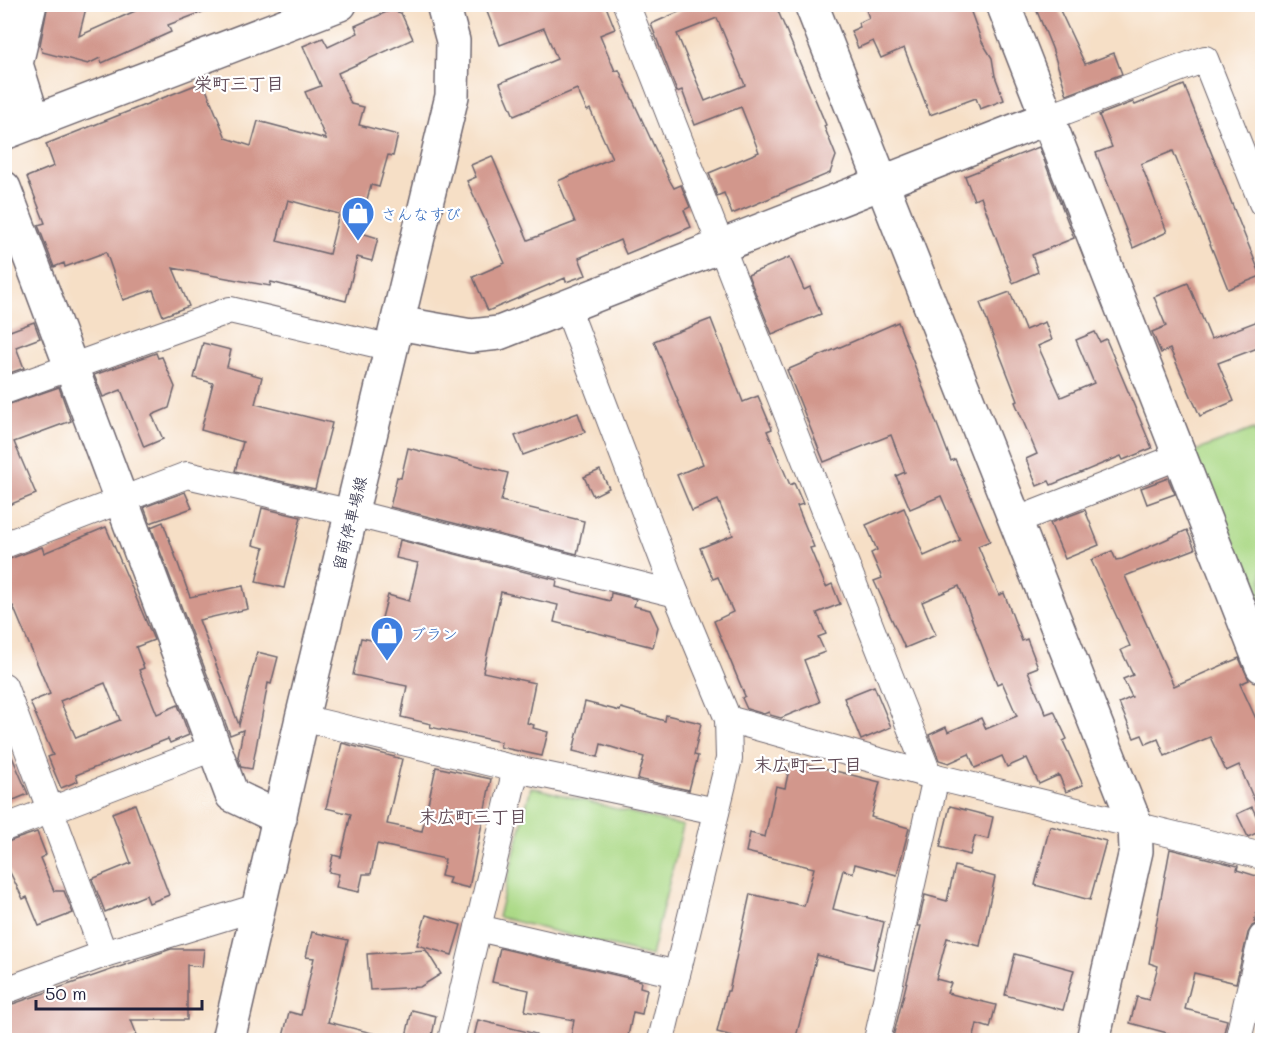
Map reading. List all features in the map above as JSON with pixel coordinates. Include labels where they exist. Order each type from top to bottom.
[{"type":"street","points":[[30,4],[10,62],[34,122]]},
{"type":"street","points":[[4,133],[340,4]]},
{"type":"street","name":"留萌停車場線","points":[[228,1041],[302,718],[452,96],[453,41],[443,4]]},
{"type":"street","points":[[626,4],[932,775],[877,1041]]},
{"type":"street","points":[[812,4],[880,184],[1135,823],[1136,851],[1093,1041]]},
{"type":"street","points":[[1003,4],[1180,456],[1256,632],[1263,666]]},
{"type":"street","points":[[4,391],[230,310],[395,336],[471,336],[499,333],[1047,118],[1205,59],[1263,203]]},
{"type":"street","points":[[4,189],[119,501],[232,795],[280,818]]},
{"type":"street","points":[[567,307],[676,594],[728,720],[729,759],[661,1041]]},
{"type":"street","points":[[1015,521],[1180,456]]},
{"type":"street","points":[[4,545],[187,475],[352,513],[676,594]]},
{"type":"street","points":[[4,686],[104,954]]},
{"type":"street","points":[[302,718],[516,769],[716,811]]},
{"type":"street","points":[[728,720],[932,775],[1263,856]]},
{"type":"street","points":[[4,828],[213,748]]},
{"type":"street","points":[[451,1041],[516,769]]},
{"type":"street","points":[[4,991],[104,954],[258,908]]},
{"type":"street","points":[[478,928],[677,974]]},
{"type":"street","points":[[1239,1041],[1263,937]]},
{"type":"green space","points":[[1254,429],[1262,451],[1262,617],[1258,619],[1193,452]]},
{"type":"green space","points":[[531,787],[683,826],[651,956],[498,917]]},
{"type":"building","points":[[48,4],[87,4],[79,36],[135,11],[132,4],[218,6],[168,25],[171,32],[102,63],[100,58],[88,64],[42,52],[40,45]]},
{"type":"building","points":[[484,4],[605,4],[615,29],[600,35],[615,71],[619,70],[670,181],[674,188],[681,185],[690,207],[684,210],[691,227],[626,254],[620,240],[579,258],[586,275],[566,282],[565,278],[488,311],[473,277],[505,263],[467,181],[476,177],[471,165],[492,156],[528,240],[575,222],[558,181],[612,158],[590,109],[587,111],[577,89],[514,116],[500,83],[557,59],[544,28],[500,45]]},
{"type":"building","points":[[697,4],[775,4],[826,125],[824,126],[836,156],[830,173],[732,214],[724,193],[717,196],[709,173],[759,152],[741,107],[695,125],[682,90],[677,92],[651,24]],"holes":[[[717,18],[745,85],[705,101],[677,34]]]},
{"type":"building","points":[[864,4],[968,4],[982,42],[992,58],[995,76],[1004,100],[980,109],[976,98],[930,115],[904,48],[881,58],[873,41],[858,48],[851,31],[860,27],[858,23],[869,18]]},
{"type":"building","points":[[1034,4],[1057,4],[1085,64],[1114,53],[1122,74],[1067,95],[1052,48]]},
{"type":"building","points":[[391,10],[401,13],[413,39],[338,73],[351,104],[364,107],[359,125],[398,135],[393,156],[388,155],[379,187],[371,185],[358,232],[378,238],[372,261],[357,257],[346,301],[271,282],[270,286],[173,268],[189,306],[163,316],[153,290],[123,300],[106,252],[65,267],[64,263],[54,267],[38,225],[45,223],[27,177],[54,166],[46,144],[203,82],[226,138],[251,146],[258,121],[326,139],[305,92],[321,86],[303,46],[323,38],[328,47],[358,33],[355,26]],"holes":[[[288,200],[339,214],[329,254],[277,241]]]},
{"type":"building","points":[[1184,85],[1261,276],[1228,289],[1173,151],[1141,164],[1167,232],[1133,248],[1096,153],[1112,147],[1099,115],[1133,102],[1135,105]]},
{"type":"building","points":[[1039,147],[1074,238],[1032,255],[1038,272],[1013,283],[981,197],[974,200],[965,176]]},
{"type":"building","points":[[790,257],[804,290],[810,287],[821,314],[772,334],[748,275]]},
{"type":"building","points":[[1188,283],[1211,339],[1263,319],[1263,346],[1218,363],[1234,401],[1200,416],[1170,349],[1161,353],[1152,332],[1166,326],[1154,297]]},
{"type":"building","points":[[1010,292],[1025,330],[1045,322],[1052,340],[1038,346],[1061,397],[1094,383],[1076,340],[1095,332],[1100,342],[1106,339],[1152,448],[1123,460],[1121,456],[1051,485],[1049,481],[1037,486],[1026,459],[1037,454],[1015,402],[1018,401],[980,303]]},
{"type":"building","points":[[711,319],[743,402],[758,396],[772,429],[767,431],[790,485],[794,483],[803,504],[797,506],[814,547],[810,548],[826,587],[832,584],[840,604],[817,613],[826,634],[818,637],[825,652],[804,660],[820,702],[781,718],[770,715],[769,712],[764,714],[747,709],[742,698],[745,696],[714,621],[733,612],[718,577],[713,579],[700,548],[733,535],[718,500],[692,511],[677,475],[703,464],[654,341]]},
{"type":"building","points":[[4,320],[10,331],[34,322],[40,338],[16,347],[24,368],[4,375]]},
{"type":"building","points":[[898,322],[951,461],[955,459],[990,541],[978,546],[999,595],[1004,593],[1022,641],[1027,639],[1038,667],[1028,671],[1046,714],[1054,711],[1067,739],[1063,741],[1083,785],[1066,792],[1059,775],[1039,784],[1027,758],[1007,767],[1002,756],[975,768],[969,754],[949,763],[939,760],[929,735],[946,727],[948,732],[981,718],[986,729],[1017,716],[1002,682],[997,684],[959,586],[922,602],[936,635],[905,648],[874,581],[882,578],[871,553],[877,550],[866,525],[904,508],[924,556],[960,540],[941,496],[910,509],[896,476],[905,472],[891,435],[824,462],[787,370]]},
{"type":"building","points":[[203,343],[231,350],[227,367],[262,377],[255,404],[332,423],[315,489],[235,471],[243,442],[201,430],[213,383],[194,378]]},
{"type":"building","points":[[156,353],[158,358],[162,357],[175,387],[169,408],[152,415],[163,439],[144,447],[121,390],[103,397],[94,375]]},
{"type":"building","points":[[59,387],[71,421],[14,442],[36,494],[4,507],[4,406]]},
{"type":"building","points":[[578,413],[585,432],[523,455],[515,436]]},
{"type":"building","points":[[408,448],[508,473],[501,501],[584,521],[577,554],[390,507],[397,477],[401,478]]},
{"type":"building","points":[[600,470],[609,488],[593,496],[584,477]]},
{"type":"building","points":[[1168,478],[1175,494],[1147,504],[1141,488]]},
{"type":"building","points":[[185,492],[192,508],[150,523],[144,507]]},
{"type":"building","points":[[262,508],[301,517],[284,588],[256,582],[264,548],[253,545]]},
{"type":"building","points":[[1085,510],[1099,545],[1065,559],[1050,523]]},
{"type":"building","points":[[163,522],[190,597],[243,586],[248,609],[199,620],[239,725],[257,652],[278,657],[271,684],[268,683],[252,769],[241,767],[238,757],[243,730],[230,735],[151,527]]},
{"type":"building","points":[[106,527],[154,640],[136,647],[144,668],[139,670],[157,714],[178,705],[189,735],[170,743],[168,739],[76,775],[78,781],[61,788],[48,757],[53,755],[30,702],[50,694],[13,606],[4,610],[4,561],[42,547],[44,553]],"holes":[[[105,683],[120,720],[76,738],[60,701]]]},
{"type":"building","points":[[1187,530],[1195,549],[1125,576],[1174,686],[1239,658],[1249,680],[1240,684],[1263,734],[1263,820],[1239,765],[1226,771],[1210,737],[1165,756],[1158,739],[1146,744],[1142,735],[1134,738],[1119,703],[1132,697],[1123,679],[1133,675],[1121,650],[1130,646],[1091,560],[1112,551],[1116,560],[1122,559]]},
{"type":"building","points":[[400,540],[557,580],[556,587],[610,601],[611,593],[636,599],[634,606],[650,610],[658,627],[653,647],[554,622],[558,605],[501,592],[483,672],[535,683],[527,723],[534,725],[533,728],[548,732],[542,756],[500,747],[501,742],[430,727],[431,724],[401,717],[407,686],[353,675],[361,638],[376,641],[388,595],[409,601],[418,563],[396,558]]},
{"type":"building","points":[[874,686],[891,727],[861,740],[844,698]]},
{"type":"building","points":[[585,702],[620,711],[621,708],[665,721],[666,715],[701,723],[694,755],[698,756],[689,790],[638,779],[644,757],[601,744],[598,757],[573,751]]},
{"type":"building","points":[[4,738],[28,794],[4,804]]},
{"type":"building","points":[[342,743],[402,759],[387,824],[422,831],[436,767],[491,779],[469,888],[448,883],[450,878],[441,876],[445,859],[377,844],[371,874],[363,874],[359,892],[336,887],[339,874],[329,872],[333,855],[341,857],[351,814],[326,808]]},
{"type":"building","points":[[791,760],[880,782],[871,817],[909,828],[897,875],[855,864],[853,873],[843,870],[833,909],[884,922],[873,969],[817,955],[795,1041],[752,1041],[717,1032],[727,991],[729,991],[750,894],[804,906],[814,868],[746,852],[750,833],[765,837],[776,786],[785,788]]},
{"type":"building","points":[[135,804],[169,895],[149,903],[146,895],[105,912],[92,879],[131,863],[112,813]]},
{"type":"building","points":[[950,806],[993,817],[988,839],[975,836],[970,855],[940,847]]},
{"type":"building","points":[[1252,807],[1263,830],[1248,837],[1237,814]]},
{"type":"building","points":[[1050,826],[1106,841],[1090,900],[1035,885]]},
{"type":"building","points":[[37,832],[46,855],[40,858],[54,891],[64,891],[73,913],[39,926],[27,897],[23,899],[4,860],[4,843]]},
{"type":"building","points":[[1170,849],[1238,866],[1237,870],[1263,878],[1263,889],[1254,922],[1260,922],[1252,926],[1248,933],[1236,983],[1194,973],[1185,1009],[1227,1020],[1222,1041],[1197,1041],[1130,1023],[1137,997],[1149,1000],[1158,966],[1149,963]]},
{"type":"building","points":[[955,866],[995,877],[980,946],[947,938],[936,979],[951,983],[947,993],[996,1005],[990,1028],[977,1024],[973,1041],[892,1041],[921,926],[918,926],[925,895],[947,901]]},
{"type":"building","points":[[426,915],[461,925],[452,955],[417,945]]},
{"type":"building","points":[[312,932],[348,940],[328,1022],[376,1034],[375,1041],[282,1041],[289,1012],[301,1015],[314,958],[306,957]]},
{"type":"building","points":[[500,948],[641,981],[640,987],[647,989],[642,1014],[633,1012],[627,1041],[570,1041],[574,1020],[525,1011],[529,990],[492,982]]},
{"type":"building","points":[[171,949],[204,949],[202,967],[187,965],[187,1020],[131,1020],[137,1035],[124,1041],[4,1041],[4,1007]]},
{"type":"building","points":[[426,950],[441,974],[420,987],[370,990],[367,954]]},
{"type":"building","points":[[1015,954],[1074,970],[1063,1010],[1005,995]]},
{"type":"building","points":[[412,1010],[436,1016],[431,1041],[405,1041]]},
{"type":"building","points":[[478,1020],[536,1034],[535,1041],[473,1041]]},
{"type":"place","name":"さんなすび","points":[[358,242]]},
{"type":"place","name":"ブラン","points":[[387,662]]},
{"type":"district","name":"栄町三丁目","points":[[239,83]]},
{"type":"district","name":"末広町二丁目","points":[[808,764]]},
{"type":"district","name":"末広町三丁目","points":[[473,816]]}]
